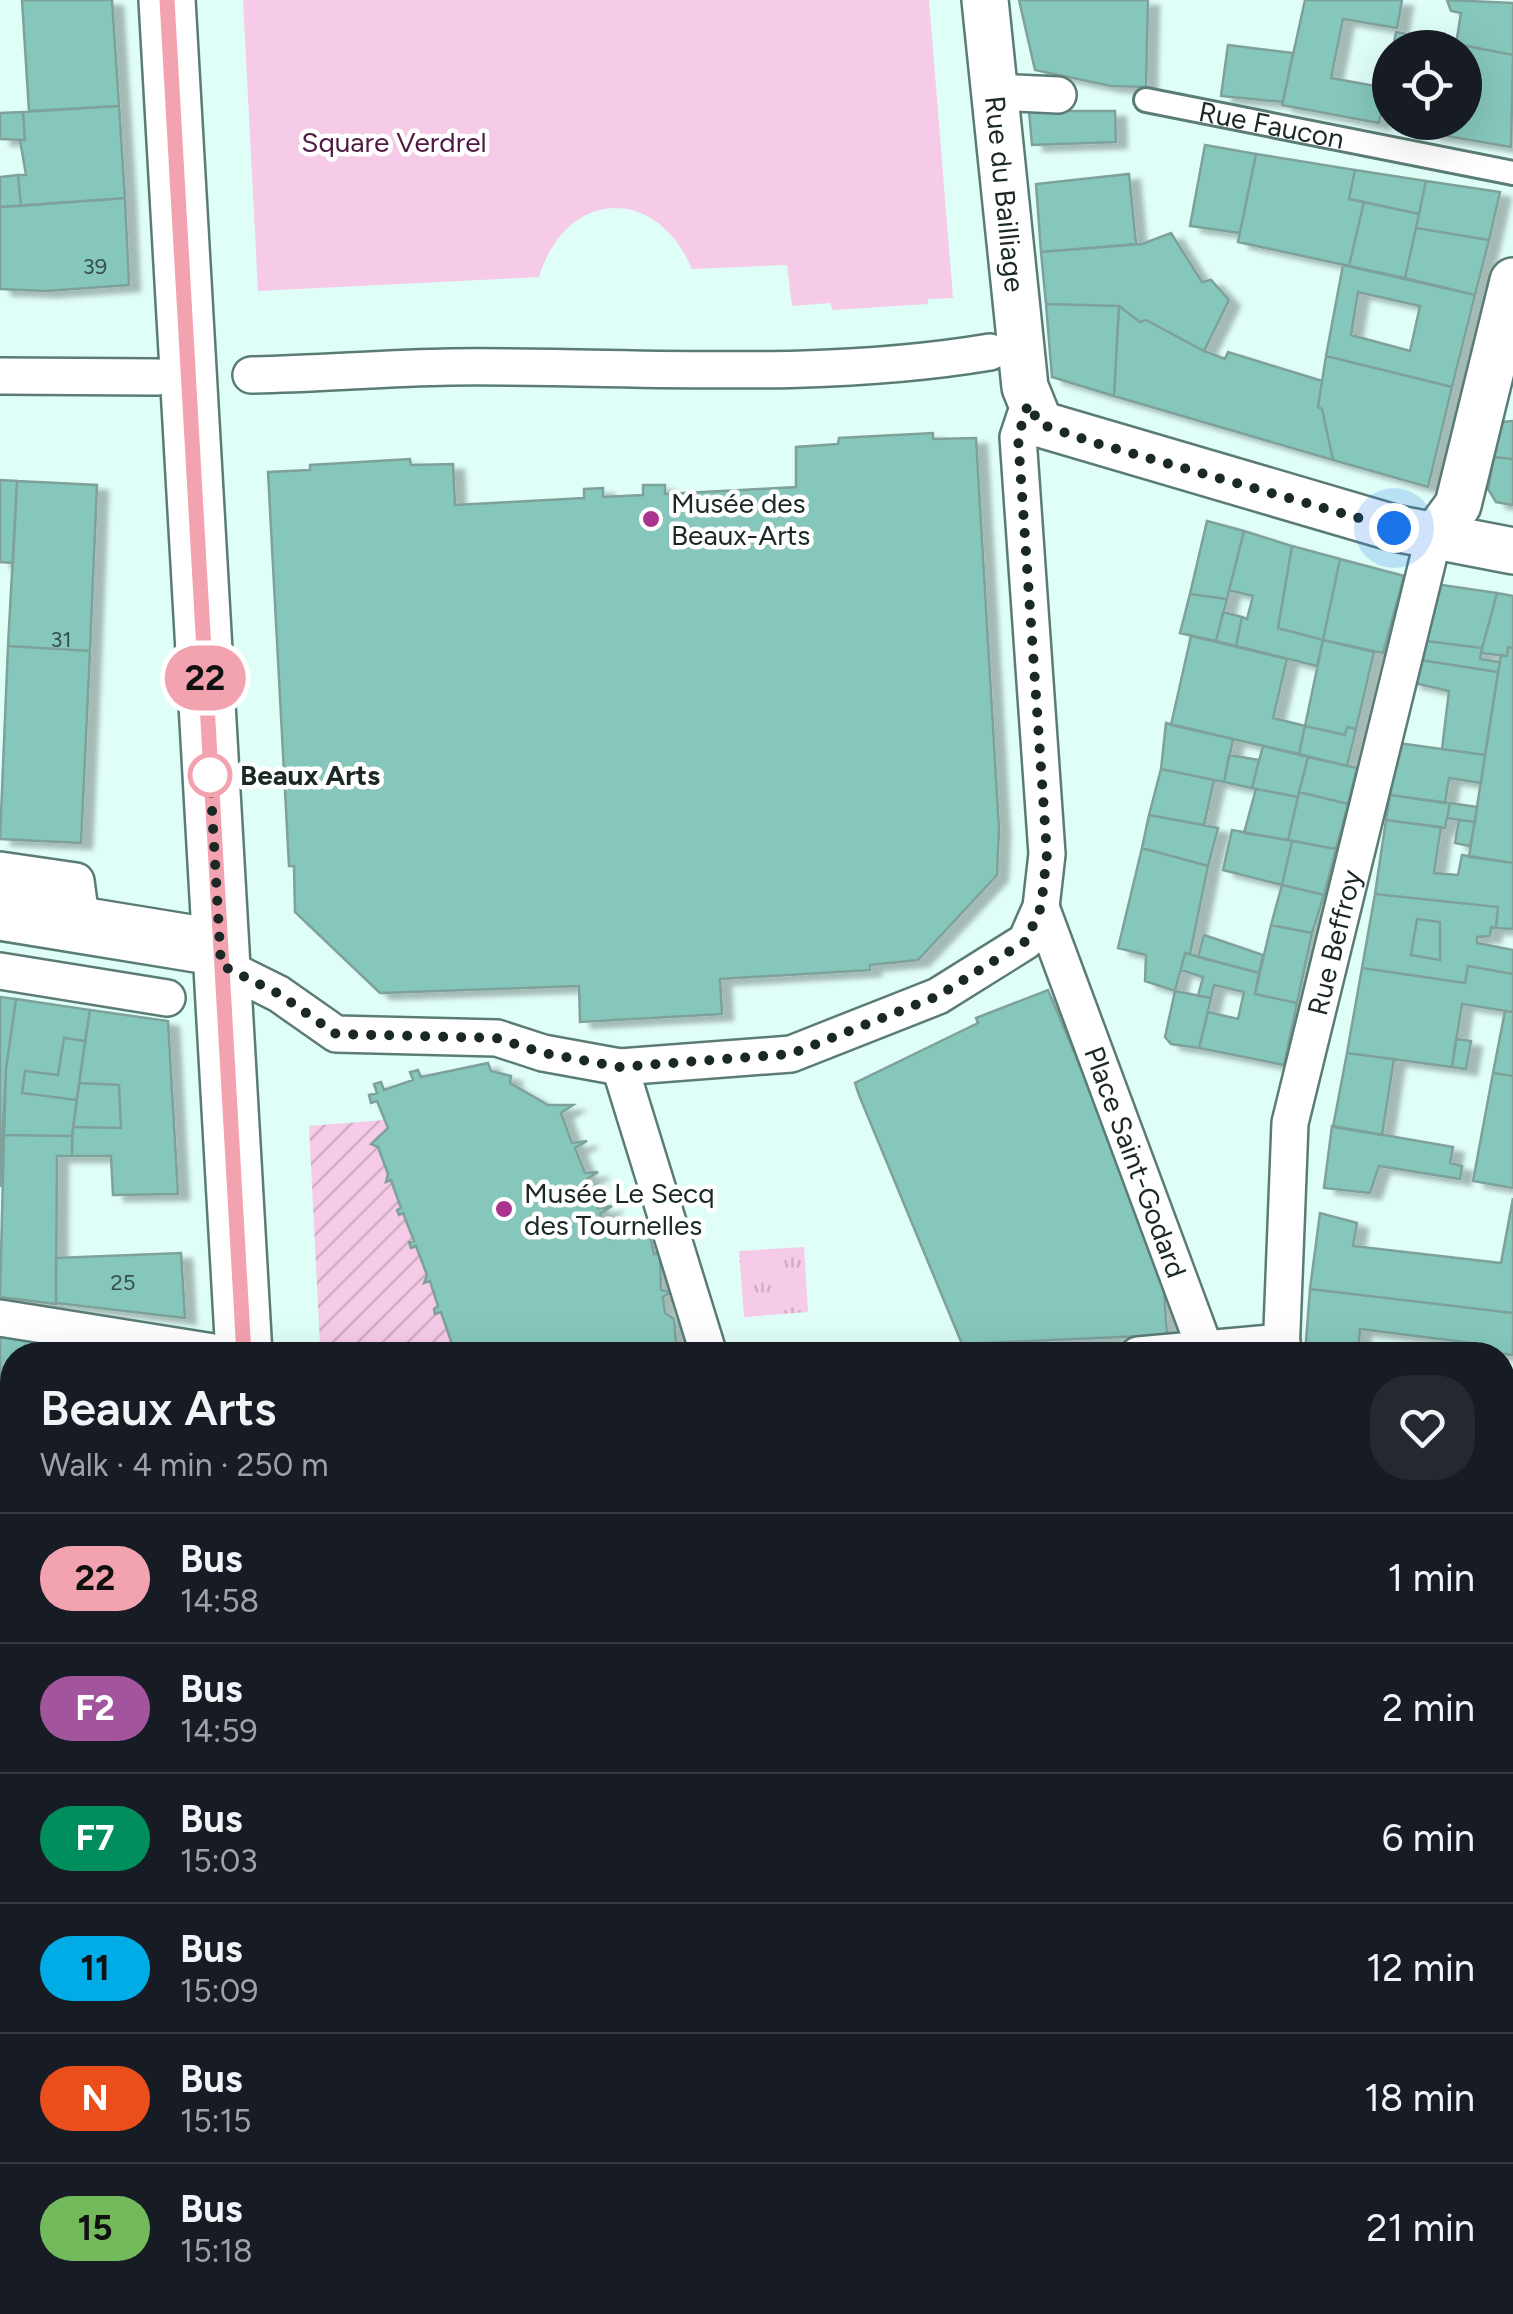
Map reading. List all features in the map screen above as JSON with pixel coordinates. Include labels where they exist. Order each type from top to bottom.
[{"type":"street","points":[[167,0],[243,1342]]},
{"type":"street","name":"Rue du Bailliage","points":[[985,0],[1026,396]]},
{"type":"street","points":[[995,92],[1058,95]]},
{"type":"street","points":[[1434,538],[1458,505],[1513,281]]},
{"type":"street","points":[[251,375],[448,367],[796,372],[907,366],[990,352]]},
{"type":"street","points":[[0,376],[157,377]]},
{"type":"street","points":[[1026,396],[1040,424],[1092,442],[1434,538],[1513,551]]},
{"type":"street","points":[[0,912],[82,925],[221,956],[336,1034],[496,1038],[543,1053],[620,1067],[791,1054],[938,996],[1026,941],[1041,907],[1047,854],[1018,437],[1026,396]]},
{"type":"street","name":"Rue Beffroy","points":[[1282,1342],[1290,1123],[1434,538]]},
{"type":"street","points":[[0,870],[76,881],[82,925]]},
{"type":"street","name":"Place Saint-Godard","points":[[1041,907],[1202,1342]]},
{"type":"street","points":[[0,971],[168,998]]},
{"type":"street","points":[[620,1067],[705,1342]]},
{"type":"street","points":[[0,1318],[150,1342]]},
{"type":"lane","name":"Rue Faucon","points":[[1146,100],[1513,173]]},
{"type":"green space","name":"Square Verdrel","points":[[243,0],[929,0],[953,298],[928,299],[928,304],[833,310],[830,303],[792,306],[787,265],[692,269],[676,241],[657,222],[635,211],[612,208],[590,213],[569,227],[552,248],[539,277],[258,291]]},
{"type":"green space","points":[[385,1120],[388,1128],[371,1144],[378,1147],[388,1174],[386,1181],[391,1180],[401,1208],[398,1214],[403,1213],[414,1241],[411,1247],[416,1246],[427,1275],[424,1282],[430,1281],[438,1306],[435,1313],[441,1312],[450,1342],[320,1342],[309,1126]]},
{"type":"green space","points":[[804,1247],[808,1312],[744,1317],[739,1251]]},
{"type":"building","points":[[22,0],[112,0],[119,106],[29,111]]},
{"type":"building","points":[[1019,0],[1148,0],[1146,87],[1111,86],[1035,70]]},
{"type":"building","points":[[1305,0],[1402,0],[1397,28],[1343,19],[1331,78],[1372,85],[1372,122],[1282,105]]},
{"type":"building","points":[[1447,0],[1513,3],[1513,55],[1482,49],[1482,30],[1458,30],[1461,13],[1451,11]]},
{"type":"building","points":[[1228,45],[1293,53],[1283,102],[1221,96]]},
{"type":"building","points":[[1482,49],[1513,55],[1511,147],[1470,140],[1482,140]]},
{"type":"building","points":[[119,106],[125,198],[21,206],[18,175],[26,175],[20,140],[25,140],[23,112]]},
{"type":"building","points":[[1029,111],[1115,111],[1116,142],[1032,145]]},
{"type":"building","points":[[23,112],[25,140],[0,139],[0,113]]},
{"type":"building","points":[[1205,145],[1256,154],[1240,233],[1190,226]]},
{"type":"building","points":[[1256,154],[1355,170],[1349,199],[1364,202],[1349,266],[1238,242]]},
{"type":"building","points":[[1355,170],[1426,181],[1419,214],[1349,199]]},
{"type":"building","points":[[1129,174],[1136,244],[1041,252],[1036,184]]},
{"type":"building","points":[[18,175],[21,206],[0,207],[0,177]]},
{"type":"building","points":[[1426,181],[1500,192],[1489,240],[1416,228]]},
{"type":"building","points":[[125,198],[129,285],[46,291],[0,289],[0,207]]},
{"type":"building","points":[[1364,202],[1419,214],[1405,278],[1349,266]]},
{"type":"building","points":[[1416,228],[1489,240],[1475,295],[1405,278]]},
{"type":"building","points":[[1171,233],[1202,282],[1211,280],[1229,300],[1204,351],[1146,320],[1140,322],[1119,306],[1046,304],[1041,252],[1142,244]]},
{"type":"building","points":[[1343,265],[1475,295],[1452,387],[1326,356]],"holes":[[[1358,292],[1420,306],[1410,351],[1351,335]]]},
{"type":"building","points":[[1046,304],[1119,306],[1114,396],[1052,377]]},
{"type":"building","points":[[1119,306],[1140,322],[1146,320],[1225,359],[1228,352],[1322,381],[1318,407],[1322,409],[1333,460],[1114,396]]},
{"type":"building","points":[[1326,356],[1452,387],[1428,487],[1333,460],[1322,409],[1318,407]]},
{"type":"building","points":[[1513,421],[1513,459],[1494,457],[1502,422]]},
{"type":"building","points":[[933,433],[933,439],[976,438],[999,829],[997,875],[918,960],[870,965],[870,970],[720,979],[722,1014],[580,1022],[579,986],[380,993],[295,912],[294,866],[289,866],[268,472],[310,470],[310,465],[410,459],[411,465],[453,464],[455,505],[584,498],[584,489],[603,488],[603,497],[643,495],[643,485],[665,485],[665,494],[796,487],[796,447],[838,444],[839,438]]},
{"type":"building","points":[[1494,457],[1513,459],[1513,505],[1496,502],[1488,489]]},
{"type":"building","points":[[0,480],[17,481],[13,563],[0,562]]},
{"type":"building","points":[[17,481],[97,485],[90,651],[8,646]]},
{"type":"building","points":[[1207,521],[1244,531],[1227,599],[1190,594]]},
{"type":"building","points":[[1244,531],[1292,546],[1278,628],[1323,640],[1317,666],[1236,646],[1242,617],[1247,619],[1253,596],[1229,590]]},
{"type":"building","points":[[1292,546],[1340,559],[1323,640],[1278,628]]},
{"type":"building","points":[[1340,559],[1404,576],[1383,653],[1323,640]]},
{"type":"building","points":[[1435,584],[1497,593],[1482,648],[1418,640]]},
{"type":"building","points":[[1497,593],[1513,596],[1513,648],[1508,647],[1507,656],[1481,653]]},
{"type":"building","points":[[1190,594],[1227,599],[1216,641],[1180,633]]},
{"type":"building","points":[[1223,612],[1242,617],[1236,646],[1216,641]]},
{"type":"building","points":[[1191,636],[1287,659],[1273,718],[1305,726],[1299,754],[1171,725]]},
{"type":"building","points":[[1323,640],[1374,652],[1356,729],[1347,727],[1345,735],[1305,726]]},
{"type":"building","points":[[1418,640],[1482,648],[1480,659],[1500,662],[1498,672],[1414,659]]},
{"type":"building","points":[[8,646],[90,651],[81,843],[0,839]]},
{"type":"building","points":[[1508,647],[1513,648],[1513,863],[1469,857],[1501,655],[1507,656]]},
{"type":"building","points":[[1414,659],[1498,672],[1485,755],[1442,749],[1449,691],[1410,682]]},
{"type":"building","points":[[1166,723],[1233,739],[1224,782],[1161,769]]},
{"type":"building","points":[[1305,726],[1345,735],[1347,727],[1356,729],[1347,766],[1299,754]]},
{"type":"building","points":[[1398,743],[1485,755],[1481,783],[1449,778],[1445,803],[1390,795]]},
{"type":"building","points":[[1263,746],[1308,757],[1298,797],[1252,788]]},
{"type":"building","points":[[1229,755],[1259,760],[1252,788],[1224,782]]},
{"type":"building","points":[[1308,757],[1357,768],[1348,804],[1299,792]]},
{"type":"building","points":[[1161,769],[1214,780],[1204,825],[1149,815]]},
{"type":"building","points":[[1256,789],[1298,797],[1288,840],[1244,833]]},
{"type":"building","points":[[1299,792],[1348,804],[1336,849],[1288,840]]},
{"type":"building","points":[[1390,795],[1450,803],[1445,828],[1386,820]]},
{"type":"building","points":[[1450,803],[1477,807],[1475,822],[1447,818]]},
{"type":"building","points":[[1149,815],[1218,828],[1208,866],[1142,848]]},
{"type":"building","points":[[1386,820],[1441,827],[1434,873],[1458,875],[1462,855],[1513,863],[1513,929],[1496,928],[1498,907],[1375,894]]},
{"type":"building","points":[[1459,820],[1475,822],[1470,846],[1455,843]]},
{"type":"building","points":[[1232,830],[1292,841],[1282,885],[1223,870]]},
{"type":"building","points":[[1292,841],[1336,849],[1324,895],[1282,885]]},
{"type":"building","points":[[1142,848],[1208,866],[1190,954],[1185,953],[1175,991],[1145,981],[1146,955],[1118,948]]},
{"type":"building","points":[[1282,885],[1324,895],[1312,933],[1271,925]]},
{"type":"building","points":[[1375,894],[1498,907],[1496,928],[1491,927],[1490,936],[1477,937],[1477,943],[1513,950],[1513,974],[1468,966],[1465,983],[1362,968]],"holes":[[[1417,919],[1440,922],[1440,960],[1411,955]]]},
{"type":"building","points":[[1417,919],[1440,922],[1440,960],[1411,955]]},
{"type":"building","points":[[1271,925],[1312,933],[1297,1003],[1255,994]]},
{"type":"building","points":[[1204,935],[1263,955],[1259,973],[1198,957]]},
{"type":"building","points":[[1185,953],[1259,973],[1255,994],[1297,1003],[1284,1065],[1199,1048],[1208,1012],[1238,1019],[1244,992],[1214,985],[1211,998],[1198,996],[1203,977],[1181,970]]},
{"type":"building","points":[[1468,966],[1513,974],[1513,1012],[1462,1004],[1452,1067],[1347,1053],[1362,968],[1465,983]]},
{"type":"building","points":[[1048,990],[1162,1262],[1167,1335],[961,1342],[855,1083],[978,1023],[976,1018]]},
{"type":"building","points":[[1175,991],[1211,998],[1199,1048],[1171,1044],[1165,1037]]},
{"type":"building","points":[[0,997],[16,999],[6,1069],[0,1187]]},
{"type":"building","points":[[16,999],[90,1010],[85,1041],[64,1038],[58,1075],[25,1071],[22,1093],[77,1100],[72,1136],[4,1135],[6,1069]]},
{"type":"building","points":[[90,1010],[168,1021],[178,1194],[113,1195],[111,1156],[72,1156],[73,1127],[121,1128],[119,1085],[79,1083]]},
{"type":"building","points":[[1505,1011],[1513,1012],[1513,1076],[1493,1073]]},
{"type":"building","points":[[64,1038],[85,1041],[77,1100],[22,1093],[25,1071],[58,1075]]},
{"type":"building","points":[[1456,1039],[1471,1041],[1466,1069],[1452,1067]]},
{"type":"building","points":[[1347,1053],[1394,1059],[1382,1135],[1333,1127]]},
{"type":"building","name":"Musée Le Secq des Tournelles","points":[[488,1063],[491,1071],[511,1076],[510,1083],[548,1105],[573,1105],[561,1113],[572,1143],[587,1141],[575,1148],[585,1173],[598,1172],[587,1179],[598,1208],[612,1206],[600,1214],[610,1239],[644,1226],[648,1227],[654,1254],[660,1251],[661,1290],[671,1292],[663,1297],[665,1313],[674,1319],[676,1342],[450,1342],[441,1312],[435,1314],[438,1306],[430,1281],[424,1283],[427,1275],[416,1246],[411,1248],[409,1242],[414,1241],[403,1213],[399,1215],[397,1210],[401,1208],[391,1180],[386,1182],[388,1174],[378,1147],[371,1144],[388,1128],[377,1101],[371,1103],[369,1095],[377,1093],[374,1084],[381,1082],[384,1090],[413,1080],[410,1072],[418,1070],[421,1077]]},
{"type":"building","points":[[1493,1073],[1513,1076],[1513,1188],[1473,1181]]},
{"type":"building","points":[[79,1083],[119,1085],[121,1128],[73,1127]]},
{"type":"building","points":[[1332,1126],[1453,1147],[1450,1163],[1462,1166],[1460,1179],[1379,1166],[1370,1193],[1324,1188]]},
{"type":"building","points":[[4,1135],[72,1136],[72,1156],[57,1156],[56,1304],[0,1297]]},
{"type":"building","points":[[1513,1198],[1513,1313],[1310,1289],[1320,1213],[1357,1223],[1353,1246],[1501,1263]]},
{"type":"building","points":[[181,1253],[185,1318],[56,1303],[56,1258]]},
{"type":"building","points":[[1310,1289],[1513,1313],[1513,1342],[1464,1342],[1360,1329],[1359,1342],[1306,1342]]},
{"type":"building","points":[[0,1334],[37,1341],[37,1342],[0,1342]]},
{"type":"bus line","name":"22","points":[[167,0],[243,1342]]},
{"type":"place","name":"Musée des Beaux-Arts","points":[[651,519]]},
{"type":"place","name":"Beaux Arts","points":[[210,775]]},
{"type":"place","name":"Musée Le Secq des Tournelles","points":[[504,1209]]},
{"type":"route","points":[[210,775],[221,965],[279,994],[336,1034],[496,1038],[543,1053],[620,1067],[791,1054],[938,996],[1026,941],[1041,907],[1047,854],[1018,437],[1028,404],[1040,424],[1092,442],[1394,528]]}]
